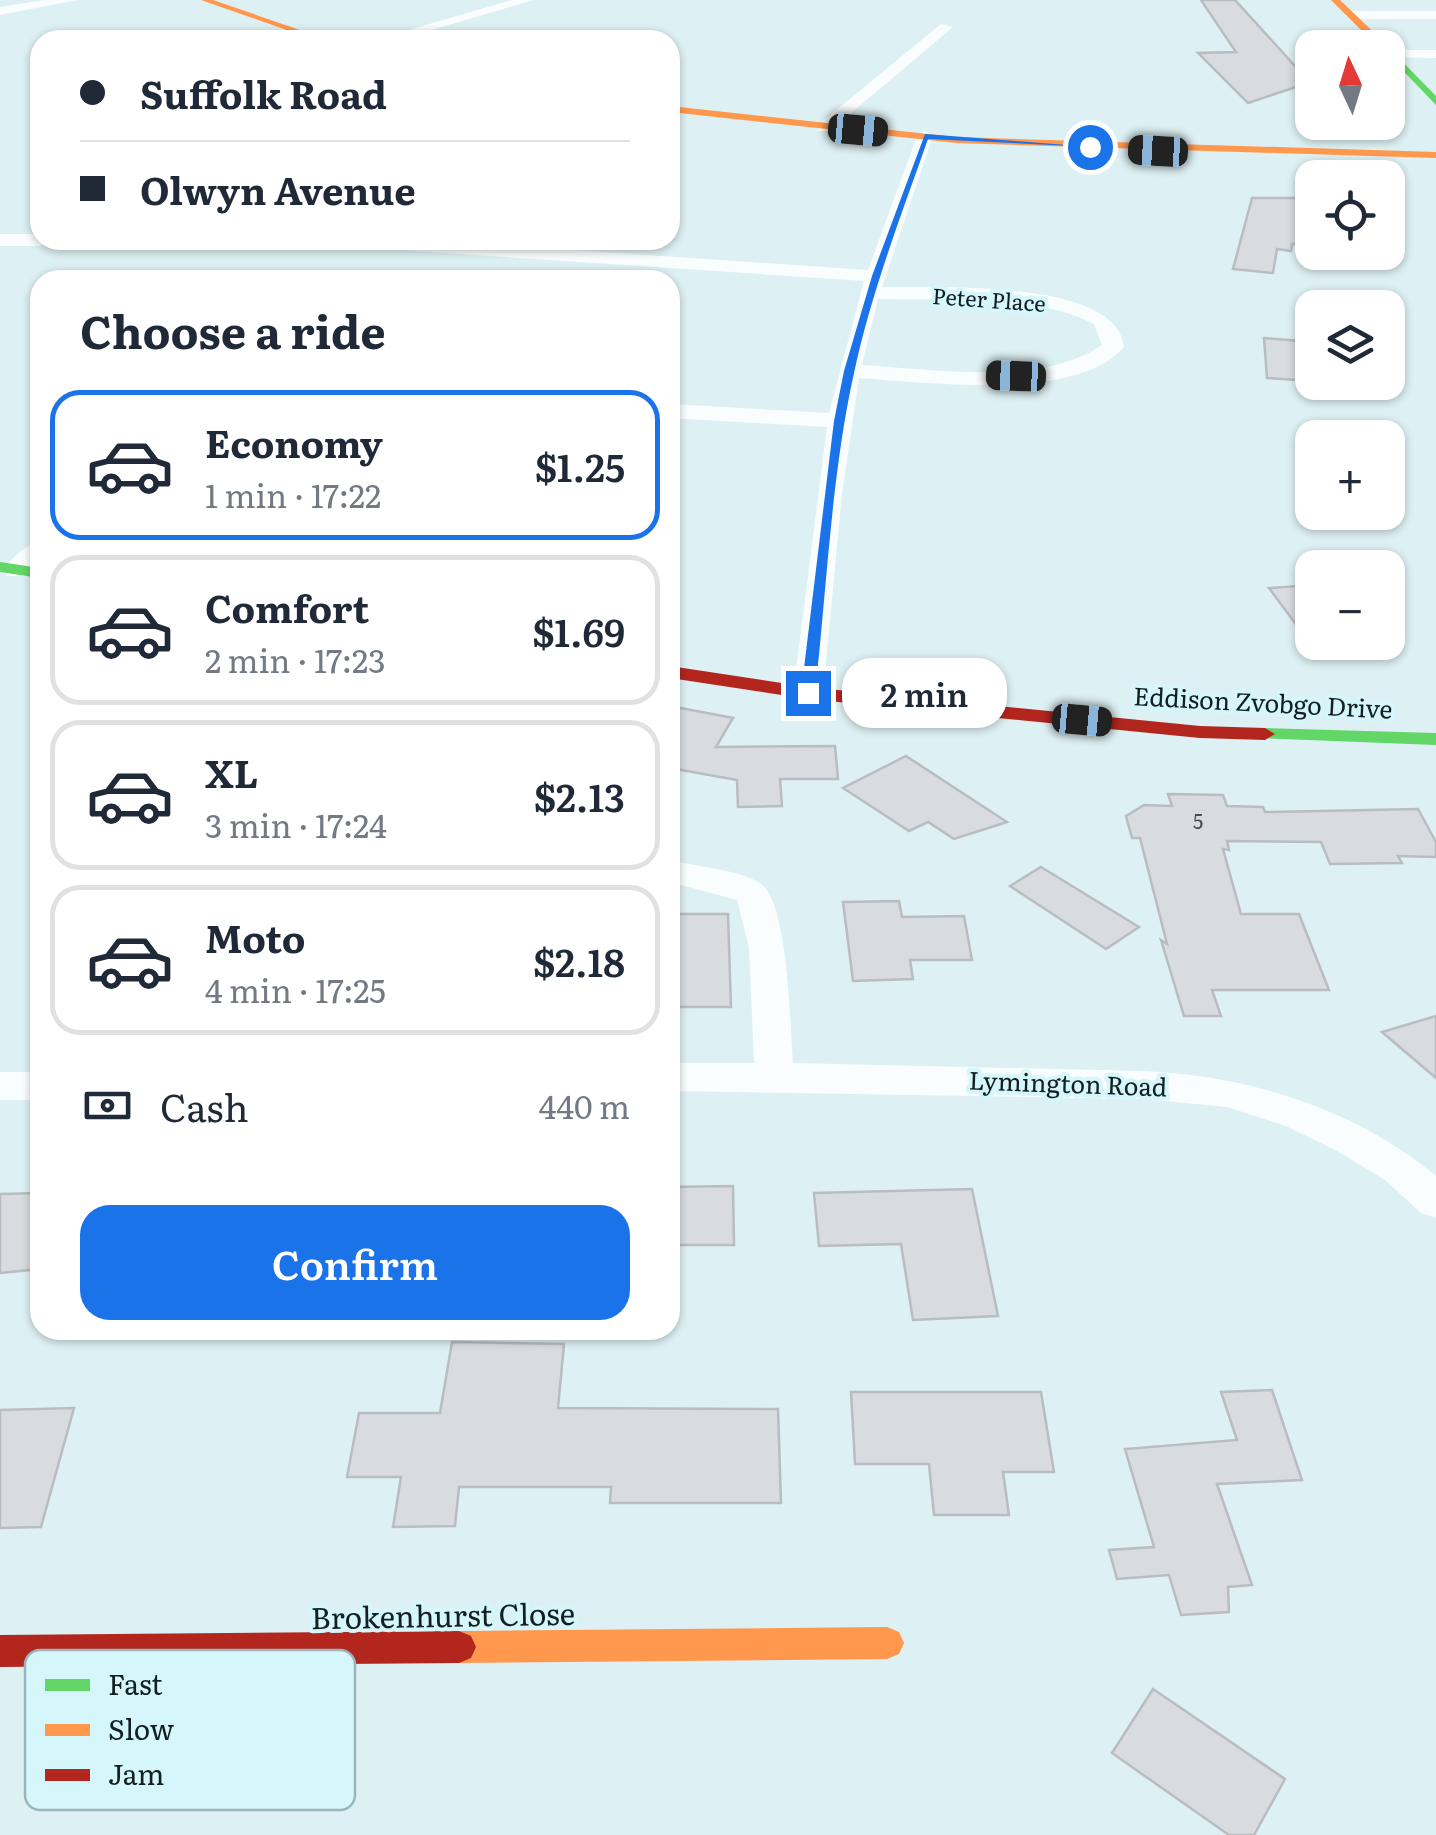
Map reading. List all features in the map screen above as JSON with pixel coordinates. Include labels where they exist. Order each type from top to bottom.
[{"type":"street","points":[[0,11],[70,0]]},
{"type":"street","points":[[205,0],[294,30]]},
{"type":"street","points":[[418,30],[527,0]]},
{"type":"street","points":[[1343,7],[1436,15]]},
{"type":"street","points":[[1343,7],[1367,30]]},
{"type":"street","points":[[824,128],[946,27]]},
{"type":"street","points":[[1405,52],[1436,54]]},
{"type":"street","points":[[1405,68],[1434,97]]},
{"type":"street","points":[[680,110],[824,128],[1190,152],[1436,155]]},
{"type":"street","points":[[808,693],[849,371],[925,136]]},
{"type":"street","points":[[0,240],[30,240]]},
{"type":"street","points":[[465,250],[874,284]]},
{"type":"street","name":"Peter Place","points":[[849,371],[1016,376],[1064,372],[1093,365],[1113,347],[1113,337],[1099,318],[1048,303],[874,284]]},
{"type":"street","points":[[680,412],[840,421]]},
{"type":"street","name":"Eddison Zvobgo Drive","points":[[680,674],[808,693],[1200,732],[1436,739]]},
{"type":"street","points":[[680,873],[745,889],[753,895],[767,947],[774,1076]]},
{"type":"street","name":"Lymington Road","points":[[680,1078],[774,1076],[1182,1088],[1251,1099],[1304,1119],[1362,1148],[1432,1191]]},
{"type":"street","points":[[0,1086],[30,1086]]},
{"type":"street","name":"Brokenhurst Close","points":[[111,1650],[887,1643]]},
{"type":"street","name":"Brokenhurst Close","points":[[0,1651],[25,1651]]},
{"type":"building","points":[[1201,0],[1235,0],[1295,66],[1295,87],[1248,103],[1198,53],[1236,52]]},
{"type":"building","points":[[1252,198],[1295,198],[1295,244],[1291,251],[1277,249],[1273,273],[1233,269]]},
{"type":"building","points":[[1264,338],[1295,341],[1295,380],[1267,378]]},
{"type":"building","points":[[1295,586],[1295,623],[1269,588]]},
{"type":"building","points":[[680,708],[733,718],[716,747],[835,746],[838,779],[780,779],[782,806],[738,807],[737,780],[680,770]]},
{"type":"building","points":[[906,756],[1007,822],[954,839],[928,822],[909,831],[843,788]]},
{"type":"building","points":[[1168,794],[1223,795],[1227,806],[1263,807],[1265,812],[1418,809],[1436,842],[1436,857],[1398,856],[1402,863],[1330,864],[1321,842],[1227,841],[1229,850],[1223,849],[1241,914],[1299,914],[1329,990],[1212,990],[1221,1016],[1184,1016],[1161,940],[1167,944],[1140,838],[1132,838],[1126,816],[1144,805],[1172,806]]},
{"type":"building","points":[[1041,867],[1139,927],[1106,949],[1010,886]]},
{"type":"building","points":[[899,901],[902,917],[964,916],[972,960],[910,960],[913,979],[853,981],[843,902]]},
{"type":"building","points":[[680,914],[728,914],[731,1007],[680,1007]]},
{"type":"building","points":[[1436,1016],[1436,1078],[1382,1032]]},
{"type":"building","points":[[733,1186],[734,1245],[680,1245],[680,1187]]},
{"type":"building","points":[[972,1189],[998,1316],[913,1320],[901,1244],[819,1246],[814,1193]]},
{"type":"building","points":[[30,1193],[30,1270],[0,1273],[0,1194]]},
{"type":"building","points":[[452,1342],[564,1344],[558,1408],[778,1409],[781,1503],[610,1503],[611,1487],[459,1487],[455,1526],[393,1527],[401,1477],[347,1477],[359,1413],[440,1413]]},
{"type":"building","points":[[1272,1390],[1302,1480],[1217,1484],[1252,1585],[1228,1587],[1229,1612],[1181,1615],[1169,1575],[1117,1579],[1109,1550],[1154,1547],[1125,1449],[1237,1440],[1221,1392]]},
{"type":"building","points":[[851,1392],[1041,1392],[1054,1472],[1003,1472],[1009,1515],[934,1515],[929,1464],[855,1464]]},
{"type":"building","points":[[74,1408],[41,1527],[0,1528],[0,1410]]},
{"type":"building","points":[[1153,1689],[1285,1779],[1254,1835],[1229,1835],[1112,1753]]},
{"type":"traffic: fast","points":[[1405,68],[1436,102]]},
{"type":"traffic: fast","points":[[0,567],[30,572]]},
{"type":"traffic: fast","points":[[1265,734],[1436,739]]},
{"type":"traffic: slow","points":[[205,0],[294,30]]},
{"type":"traffic: slow","points":[[1335,0],[1366,30]]},
{"type":"traffic: slow","points":[[680,110],[956,140],[1436,155]]},
{"type":"traffic: slow","points":[[459,1647],[887,1643]]},
{"type":"traffic: jam","points":[[680,674],[808,693],[1200,732],[1265,734]]},
{"type":"traffic: jam","points":[[115,1650],[459,1647]]},
{"type":"traffic: jam","points":[[0,1651],[25,1651]]},
{"type":"route","points":[[808,693],[849,371],[876,276],[925,136],[1090,147]]}]
